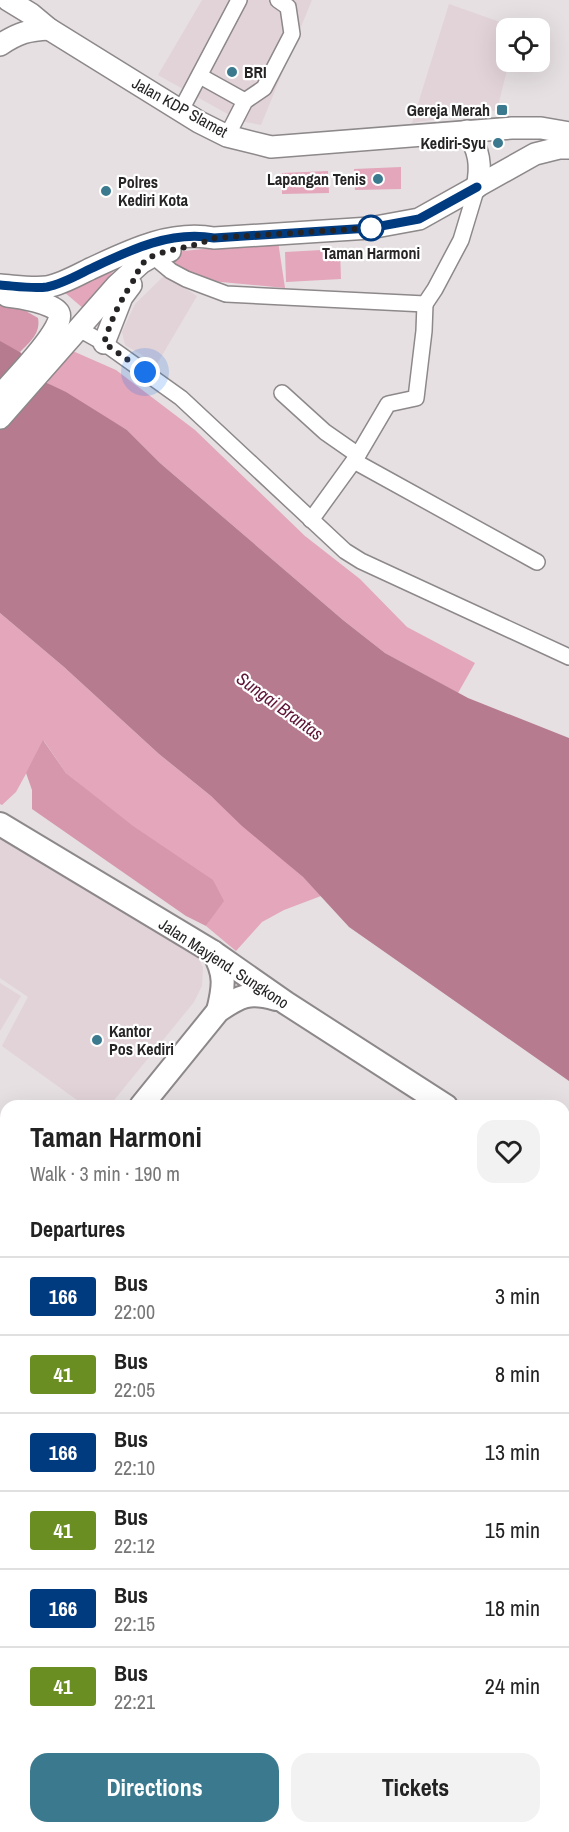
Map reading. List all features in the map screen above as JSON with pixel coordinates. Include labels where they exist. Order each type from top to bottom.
[{"type":"main road","name":"Jalan KDP Slamet","points":[[8,0],[31,14],[49,29],[181,110],[227,135],[271,147],[467,131],[541,128],[569,133]]},
{"type":"main road","points":[[0,45],[13,36],[29,30],[49,29]]},
{"type":"main road","points":[[467,131],[479,153],[477,187]]},
{"type":"main road","points":[[0,285],[46,287],[70,279],[138,247],[179,237],[214,238],[370,228],[419,219],[508,167],[536,154],[569,148]]},
{"type":"main road","points":[[0,395],[56,342],[79,329],[117,285],[147,259],[201,244],[214,238]]},
{"type":"main road","points":[[104,343],[122,297],[147,259]]},
{"type":"main road","points":[[0,295],[36,302],[57,310],[60,314],[56,342],[0,418]]},
{"type":"main road","name":"Jalan Mayjend. Sungkono","points":[[0,824],[213,952],[286,1003],[437,1100]]},
{"type":"main road","points":[[213,952],[221,966],[223,980],[218,1011]]},
{"type":"main road","points":[[146,1100],[218,1011],[247,995],[262,995],[286,1003]]},
{"type":"street","points":[[181,110],[239,0]]},
{"type":"street","points":[[227,135],[245,101],[264,88],[292,34],[288,7],[278,0]]},
{"type":"street","points":[[200,76],[245,101]]},
{"type":"street","points":[[311,520],[356,458],[388,404],[416,398],[425,304],[461,240],[477,187]]},
{"type":"street","points":[[147,259],[186,279],[226,294],[425,304]]},
{"type":"street","points":[[79,329],[104,343],[181,398],[345,551],[361,561],[569,657]]},
{"type":"street","points":[[282,393],[356,458],[537,562]]},
{"type":"shaded area","points":[[202,0],[312,0],[261,125],[240,121],[158,75]]},
{"type":"shaded area","points":[[449,4],[496,21],[496,72],[506,72],[497,110],[412,123]]},
{"type":"shaded area","name":"Lapangan Tenis","points":[[401,167],[401,189],[355,190],[354,169]]},
{"type":"shaded area","name":"Lapangan Tenis","points":[[328,171],[329,193],[282,194],[282,173]]},
{"type":"shaded area","points":[[278,241],[285,288],[189,279],[164,259],[175,252]]},
{"type":"shaded area","points":[[340,249],[341,279],[286,282],[285,252]]},
{"type":"shaded area","points":[[116,268],[84,309],[63,291]]},
{"type":"shaded area","points":[[165,275],[197,296],[157,364],[125,345],[122,332],[135,304]]},
{"type":"shaded area","points":[[0,303],[24,310],[38,318],[36,333],[20,352],[0,342]]},
{"type":"shaded area","points":[[70,352],[75,352],[116,370],[195,430],[305,536],[360,579],[407,627],[475,663],[458,693],[385,653],[343,620],[160,463],[127,430],[47,383]]},
{"type":"shaded area","points":[[0,613],[64,667],[159,754],[211,796],[303,877],[321,896],[284,910],[262,922],[236,951],[206,926],[223,901],[66,773],[44,741],[16,792],[2,805],[0,804]]},
{"type":"shaded area","points":[[43,740],[66,773],[133,826],[213,880],[224,901],[206,926],[186,916],[32,809],[32,790],[26,773]]},
{"type":"shaded area","points":[[0,838],[175,938],[197,953],[203,968],[202,986],[194,1002],[114,1100],[77,1100],[2,1046],[28,997],[0,978]]},
{"type":"shaded area","points":[[0,983],[21,996],[0,1031]]},
{"type":"water","name":"Sungai Brantas","points":[[0,341],[20,352],[47,383],[66,392],[127,430],[160,463],[343,620],[385,653],[468,698],[569,738],[569,1081],[349,927],[303,877],[242,826],[211,796],[159,754],[64,667],[0,613]]},
{"type":"bus line","name":"166","points":[[0,285],[46,287],[70,279],[138,247],[179,237],[214,238],[370,228],[419,219],[477,187]]},
{"type":"place","name":"BRI","points":[[232,72]]},
{"type":"place","name":"Gereja Merah","points":[[502,110]]},
{"type":"place","name":"Kediri-Syu","points":[[498,143]]},
{"type":"place","name":"Lapangan Tenis","points":[[378,179]]},
{"type":"place","name":"Polres Kediri Kota","points":[[106,191]]},
{"type":"place","name":"Taman Harmoni","points":[[371,228]]},
{"type":"place","name":"Kantor Pos Kediri","points":[[97,1040]]},
{"type":"route","points":[[145,372],[104,343],[122,297],[133,282],[141,263],[153,256],[201,244],[214,238],[371,228]]}]
